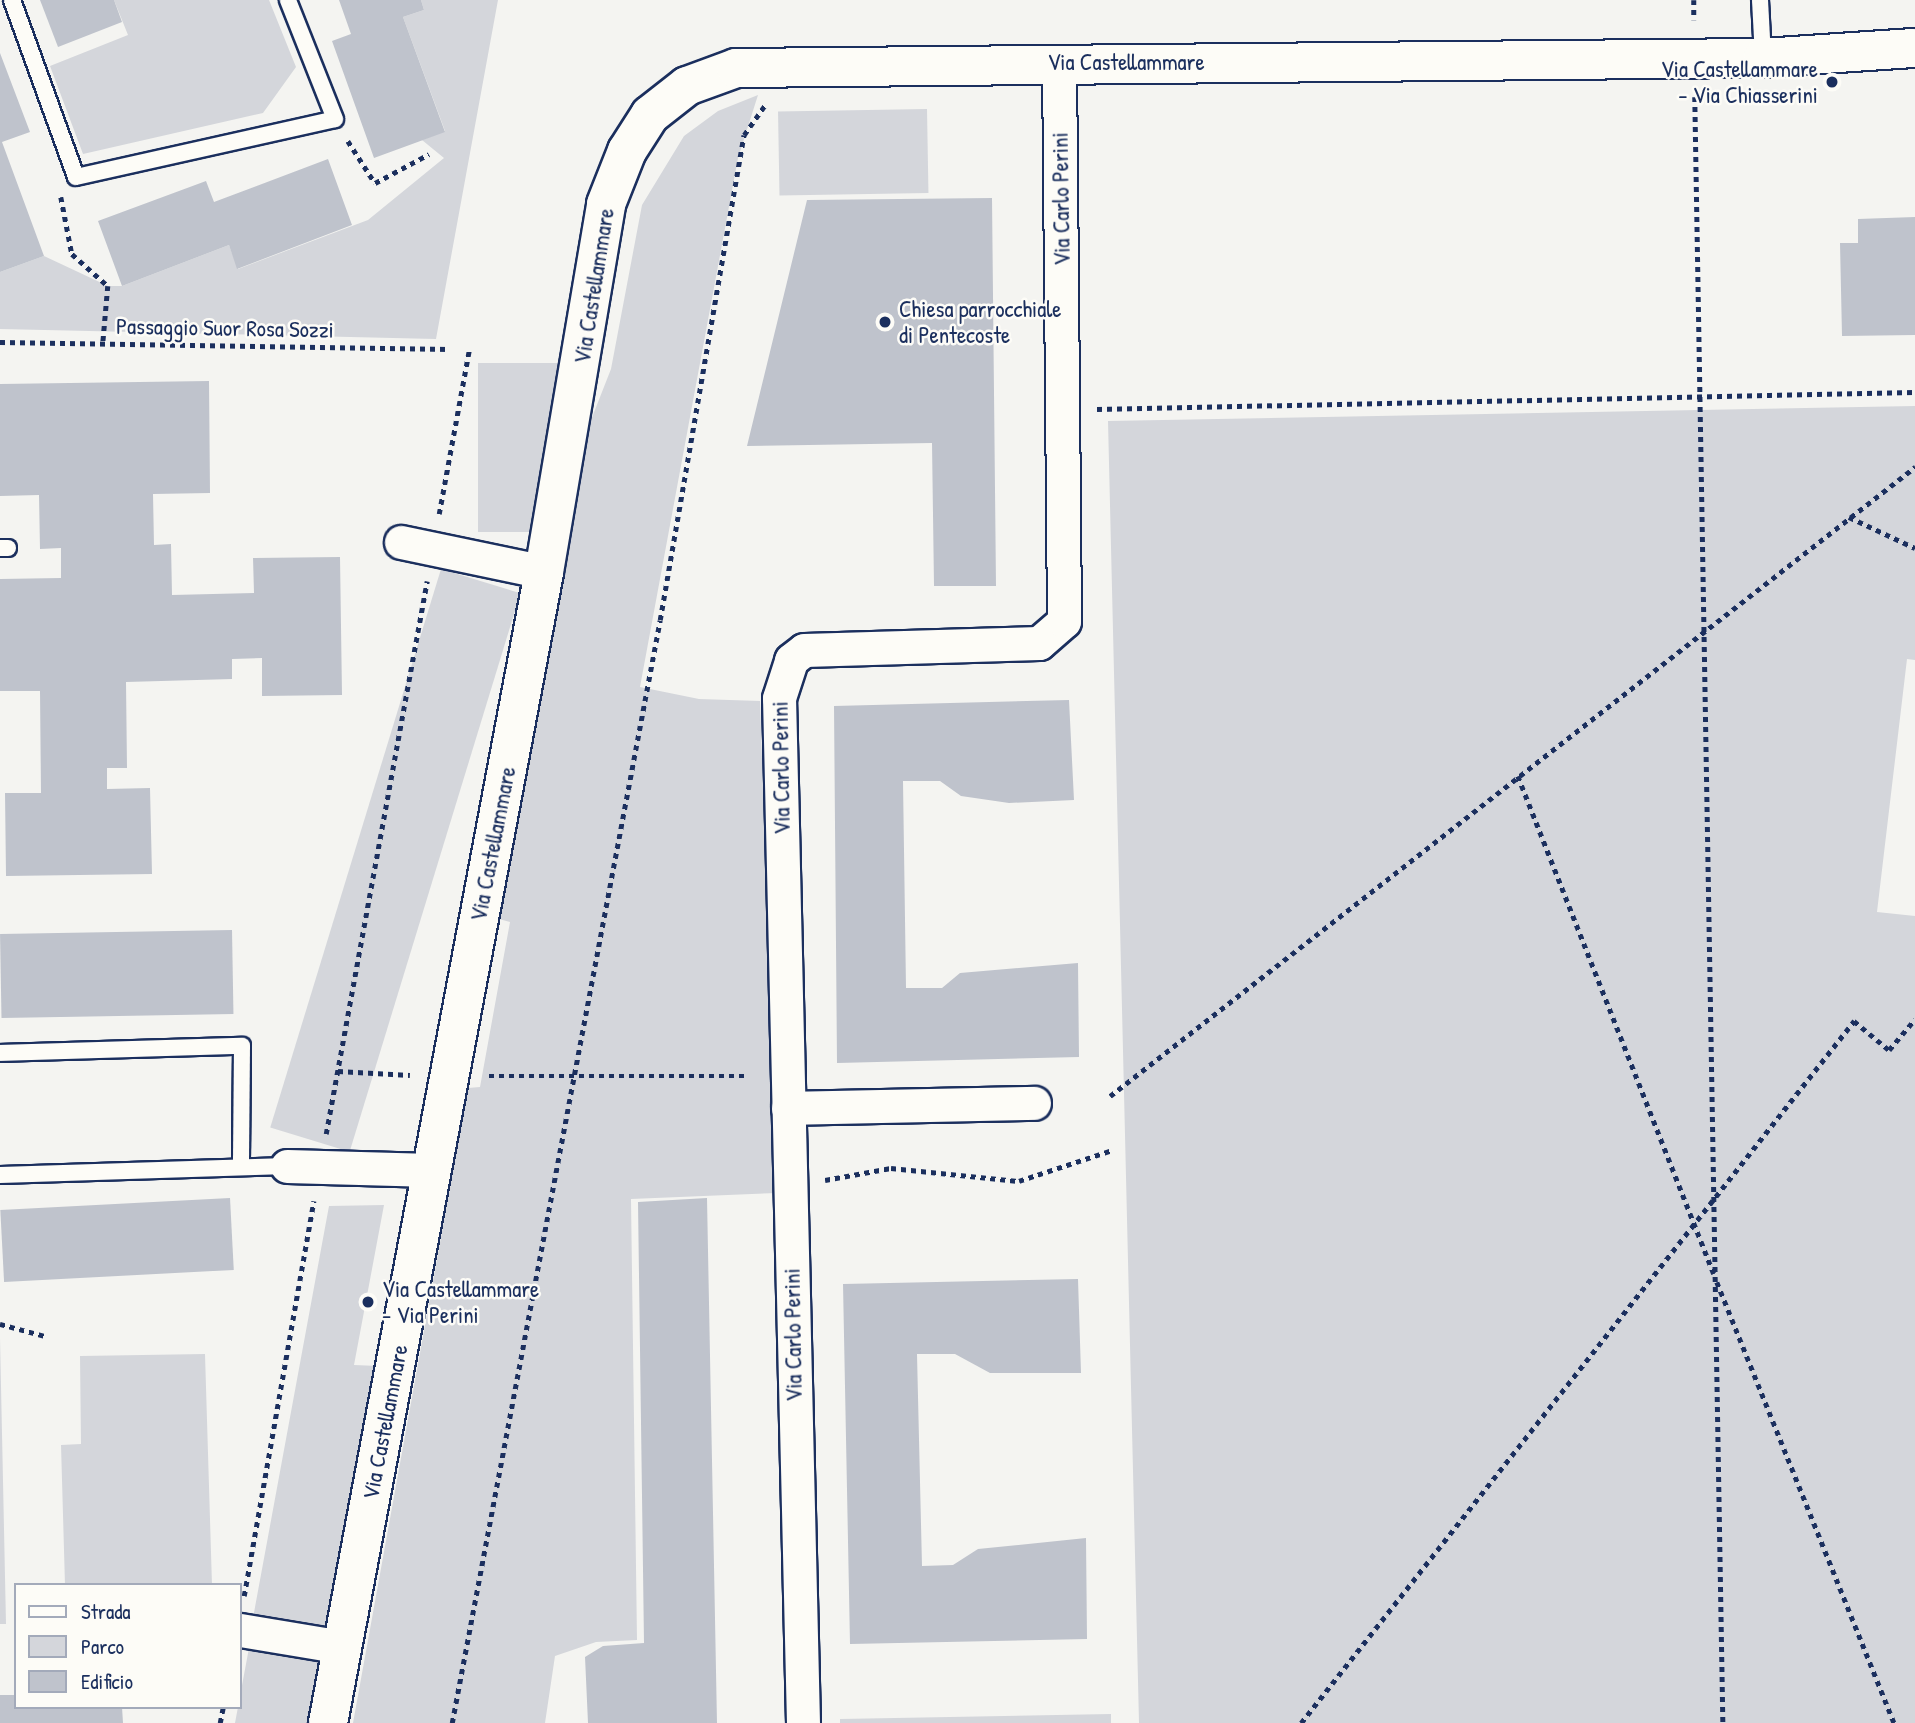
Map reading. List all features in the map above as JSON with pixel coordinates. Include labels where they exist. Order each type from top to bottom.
[{"type":"street","name":"Via Castellammare","points":[[328,1723],[544,572],[606,204],[626,151],[650,115],[687,86],[736,68],[1059,62],[1763,58],[1915,48]]},
{"type":"street","name":"Via Carlo Perini","points":[[803,1723],[779,698],[791,660],[815,648],[1039,643],[1055,635],[1068,606],[1059,62]]},
{"type":"street","points":[[401,541],[544,572]]},
{"type":"street","points":[[788,1108],[1034,1103]]},
{"type":"street","points":[[287,1166],[432,1170]]},
{"type":"street","points":[[242,1617],[343,1647]]},
{"type":"lane","points":[[12,0],[76,177],[335,119],[288,0]]},
{"type":"lane","points":[[1760,0],[1763,58]]},
{"type":"lane","points":[[0,1053],[242,1046],[241,1167]]},
{"type":"lane","points":[[0,1175],[287,1166]]},
{"type":"path","points":[[1694,0],[1694,23]]},
{"type":"path","points":[[1695,88],[1723,1723]]},
{"type":"path","points":[[452,1723],[575,1071],[744,135],[766,104]]},
{"type":"path","points":[[335,119],[375,183],[429,154]]},
{"type":"path","points":[[76,177],[60,199],[72,254],[108,286],[103,343]]},
{"type":"path","name":"Passaggio Suor Rosa Sozzi","points":[[0,342],[450,349]]},
{"type":"path","points":[[436,528],[469,350]]},
{"type":"path","points":[[1096,409],[1915,392]]},
{"type":"path","points":[[1110,1096],[1915,467]]},
{"type":"path","points":[[1849,517],[1915,548]]},
{"type":"path","points":[[324,1142],[430,565]]},
{"type":"path","points":[[1518,776],[1715,1278],[1894,1723]]},
{"type":"path","points":[[1301,1723],[1854,1021],[1889,1051],[1915,1019]]},
{"type":"path","points":[[338,1071],[416,1076]]},
{"type":"path","points":[[475,1076],[575,1071],[744,1076]]},
{"type":"path","points":[[819,1182],[891,1168],[1019,1181],[1112,1150]]},
{"type":"path","points":[[242,1611],[316,1193]]},
{"type":"path","points":[[0,1324],[45,1336]]},
{"type":"green space","points":[[114,0],[269,0],[296,67],[263,113],[83,154],[50,66],[128,35]]},
{"type":"green space","points":[[421,0],[498,0],[436,339],[0,329],[0,272],[44,256],[108,286],[122,286],[229,245],[238,269],[368,220],[444,158],[422,140],[445,131],[403,17],[424,10]]},
{"type":"green space","points":[[758,95],[738,158],[640,687],[699,699],[760,701],[777,1193],[631,1199],[637,1640],[596,1642],[555,1656],[545,1723],[353,1723],[468,1088],[480,1087],[510,922],[499,919],[591,420],[611,369],[642,205],[684,136],[718,111]]},
{"type":"green space","points":[[927,109],[928,193],[779,196],[778,112]]},
{"type":"green space","points":[[478,363],[562,363],[562,532],[478,532]]},
{"type":"green space","points":[[1915,406],[1915,660],[1907,659],[1877,912],[1915,916],[1915,1723],[1139,1723],[1108,421]]},
{"type":"green space","points":[[441,569],[520,593],[350,1152],[270,1127]]},
{"type":"green space","points":[[384,1205],[354,1365],[378,1366],[328,1632],[253,1618],[329,1206]]},
{"type":"green space","points":[[0,1338],[6,1624],[0,1624]]},
{"type":"green space","points":[[205,1354],[212,1583],[65,1583],[61,1445],[81,1444],[80,1356]]},
{"type":"green space","points":[[249,1648],[323,1662],[312,1723],[235,1723],[238,1709],[242,1709],[242,1686]]},
{"type":"green space","points":[[1111,1714],[1111,1723],[840,1723],[840,1719]]},
{"type":"building","points":[[40,0],[114,0],[122,22],[58,47]]},
{"type":"building","points":[[339,0],[421,0],[424,10],[403,17],[445,132],[374,158],[332,41],[351,34]]},
{"type":"building","points":[[0,53],[30,132],[2,142],[44,256],[0,272]]},
{"type":"building","points":[[328,159],[352,225],[237,269],[229,245],[122,286],[98,221],[206,181],[214,202]]},
{"type":"building","name":"Chiesa parrocchiale di Pentecoste","points":[[992,198],[996,586],[934,586],[932,443],[747,446],[807,200]]},
{"type":"building","points":[[1915,217],[1915,335],[1842,336],[1840,243],[1858,243],[1858,219]]},
{"type":"building","points":[[209,381],[210,493],[153,494],[154,545],[171,544],[172,595],[254,593],[253,558],[340,557],[342,695],[262,696],[262,658],[232,659],[232,679],[126,682],[127,768],[107,768],[107,789],[150,788],[152,874],[6,876],[5,793],[41,793],[40,691],[0,691],[0,579],[61,578],[61,548],[40,549],[39,495],[0,496],[0,384]]},
{"type":"building","points":[[1069,700],[1074,800],[1009,803],[961,796],[940,781],[903,781],[906,988],[942,988],[960,973],[1078,963],[1079,1057],[837,1063],[834,706]]},
{"type":"building","points":[[232,930],[233,1014],[2,1018],[0,934]]},
{"type":"building","points":[[230,1198],[234,1270],[4,1282],[0,1210]]},
{"type":"building","points":[[707,1198],[717,1723],[588,1723],[585,1657],[603,1646],[644,1643],[638,1202]]},
{"type":"building","points":[[1078,1279],[1081,1373],[990,1373],[955,1354],[917,1354],[922,1566],[953,1565],[978,1549],[1086,1538],[1087,1639],[850,1644],[843,1284]]},
{"type":"building","points":[[0,1695],[14,1695],[14,1709],[122,1709],[123,1723],[0,1723]]},
{"type":"place","name":"Via Castellammare - Via Chiasserini","points":[[1832,82]]},
{"type":"place","name":"Chiesa parrocchiale di Pentecoste","points":[[885,322]]},
{"type":"place","name":"Via Castellammare - Via Perini","points":[[368,1302]]}]
